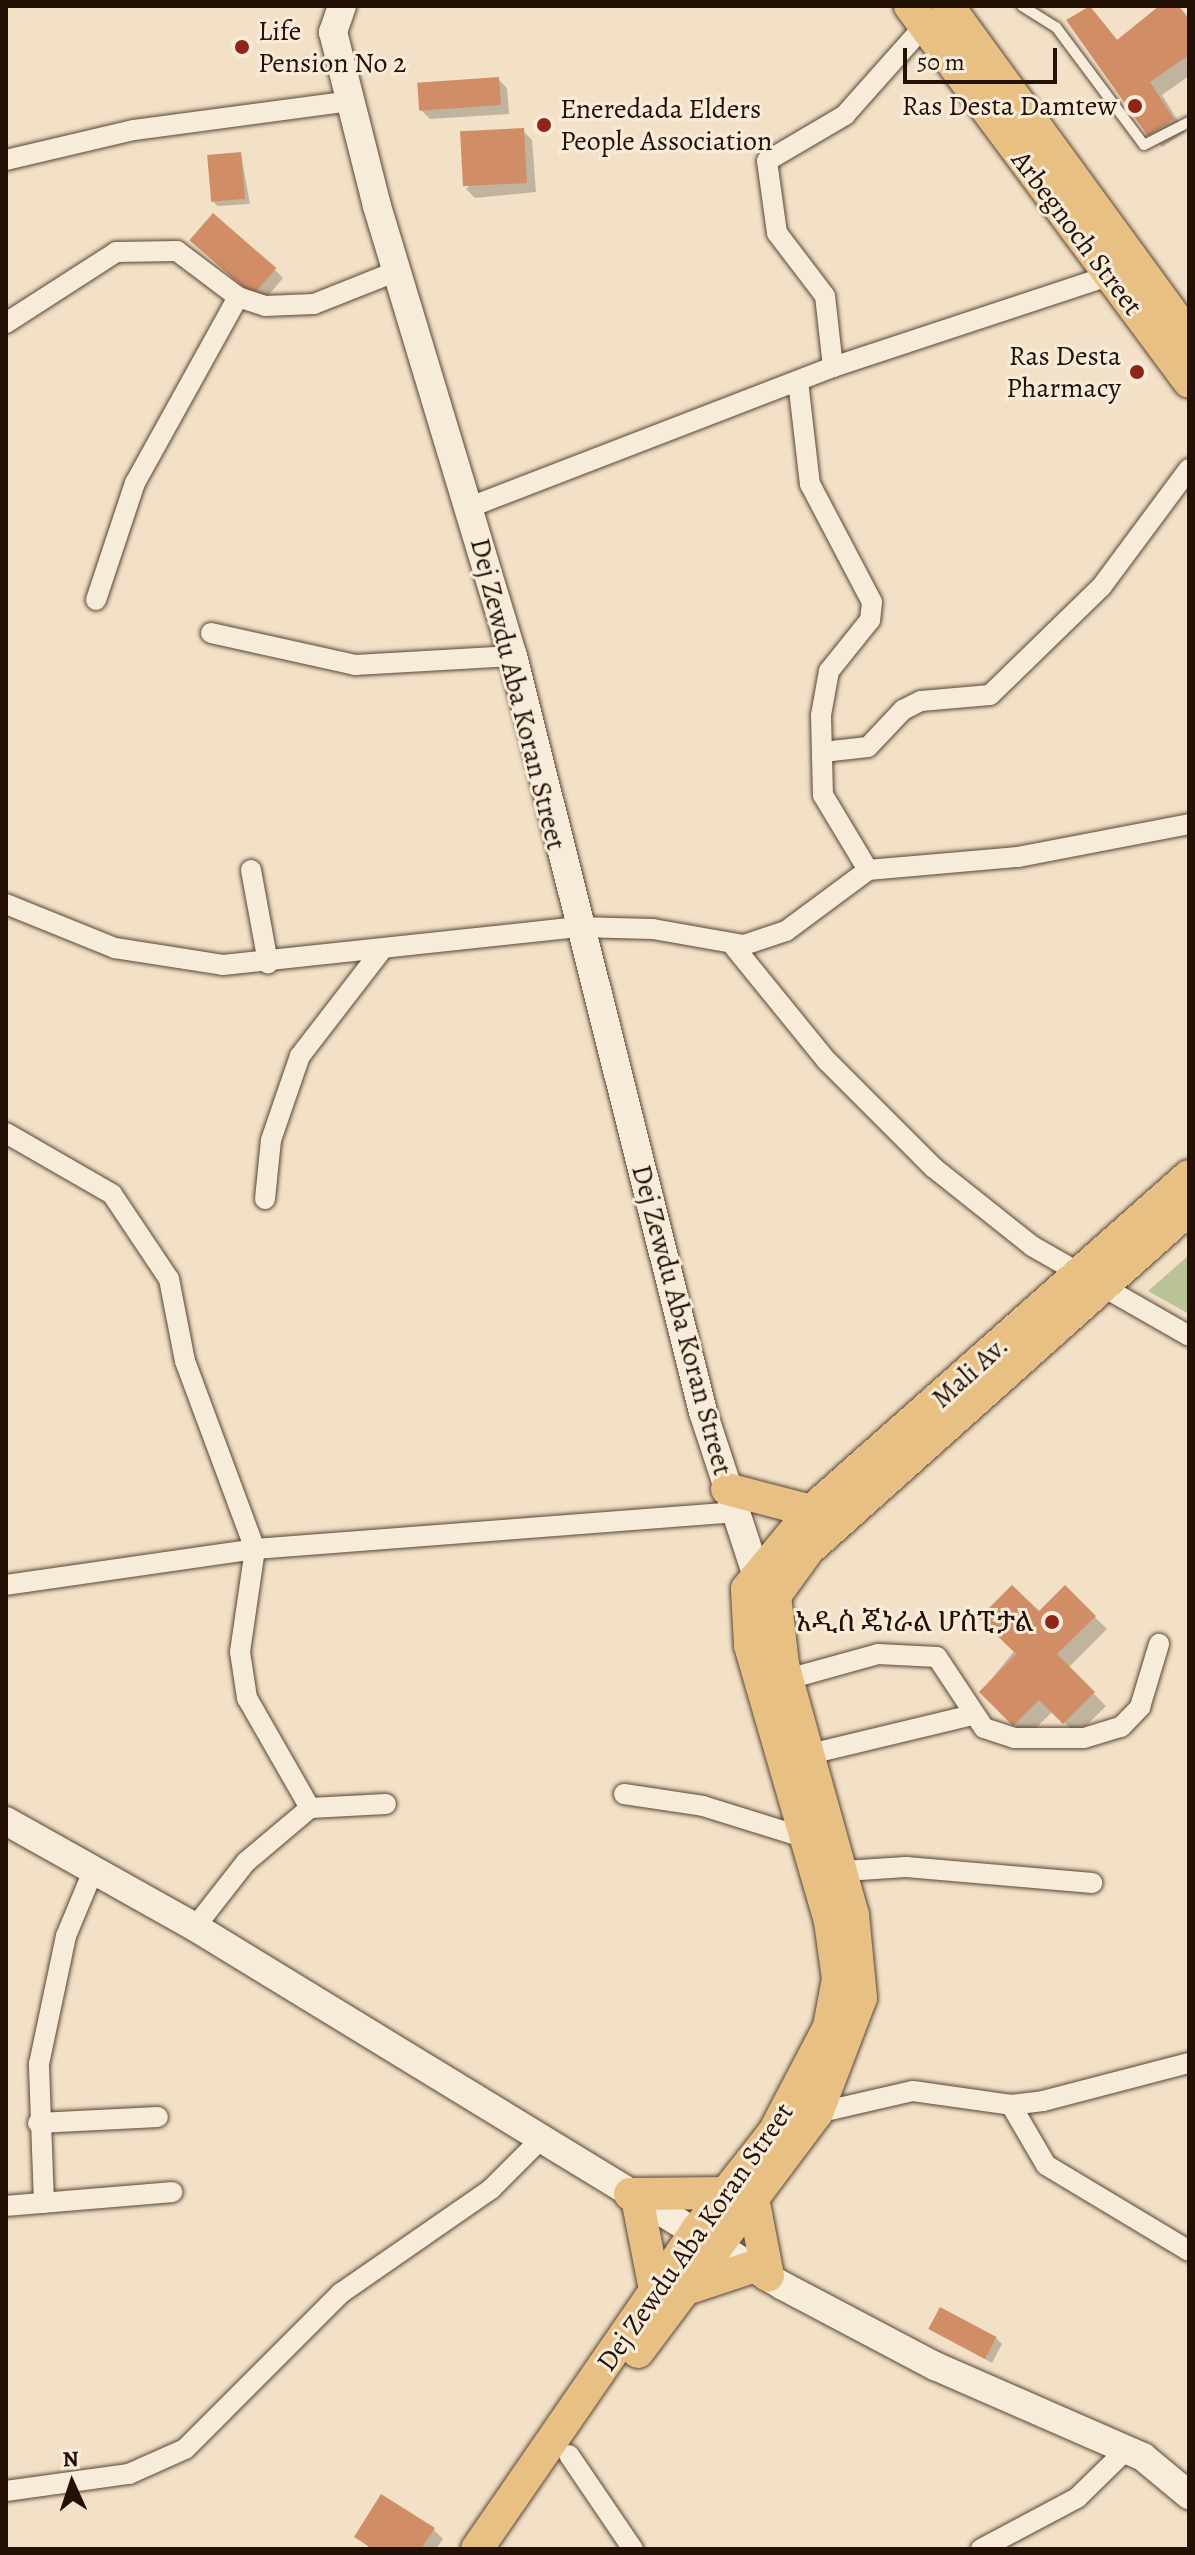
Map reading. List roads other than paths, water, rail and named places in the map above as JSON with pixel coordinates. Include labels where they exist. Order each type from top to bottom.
[{"type":"main road","name":"Dej Zewdu Aba Koran Street","points":[[338,8],[333,32],[350,101],[397,271],[513,656],[576,927],[731,1501],[765,1585],[744,1599],[745,1619],[809,1839],[831,1871],[838,1979],[829,2027],[740,2196],[707,2236],[477,2549]]},
{"type":"main road","name":"Arbegnoch Street","points":[[955,10],[1189,336]]},
{"type":"main road","name":"Arbegnoch Street","points":[[916,17],[1189,382]]},
{"type":"main road","name":"Mali Av.","points":[[765,1585],[808,1550],[1092,1277],[1189,1176]]},
{"type":"main road","name":"Mali Av.","points":[[765,1585],[811,1511],[1092,1277],[1189,1209]]},
{"type":"main road","points":[[731,1501],[811,1511]]},
{"type":"main road","points":[[633,2196],[740,2196],[817,2113],[861,1998],[831,1871],[810,1754],[765,1585]]},
{"type":"main road","points":[[6,1821],[195,1927],[760,2271],[935,2366],[1127,2449],[1189,2495]]},
{"type":"main road","points":[[633,2196],[669,2290]]},
{"type":"main road","points":[[740,2196],[760,2271]]},
{"type":"main road","points":[[496,2549],[569,2455],[669,2290],[760,2271]]},
{"type":"street","points":[[833,367],[825,296],[777,233],[767,161],[845,115],[916,17]]},
{"type":"street","points":[[6,160],[134,130],[350,101]]},
{"type":"street","points":[[6,323],[52,299],[101,258],[134,250],[190,256],[238,297],[265,306],[314,304],[397,271]]},
{"type":"street","points":[[470,507],[833,367],[1108,276]]},
{"type":"street","points":[[96,600],[135,483],[238,297]]},
{"type":"street","points":[[798,381],[810,484],[872,602],[870,620],[829,671],[823,752],[830,814],[868,870]]},
{"type":"street","points":[[823,752],[868,747],[921,701],[990,695],[1102,586],[1189,469]]},
{"type":"street","points":[[211,633],[355,665],[513,656]]},
{"type":"street","points":[[6,904],[115,948],[189,962],[268,963],[576,927],[653,929],[738,944],[771,937],[868,870],[1018,857],[1189,824]]},
{"type":"street","points":[[251,870],[268,963]]},
{"type":"street","points":[[738,944],[827,1061],[934,1168],[990,1216],[1189,1336]]},
{"type":"street","points":[[265,1199],[271,1140],[300,1056],[380,952]]},
{"type":"street","points":[[6,1133],[112,1194],[156,1254],[169,1279],[185,1361],[255,1549],[241,1674],[253,1712],[310,1808]]},
{"type":"street","points":[[6,1585],[255,1549],[731,1501]]},
{"type":"street","points":[[788,1679],[878,1654],[937,1657],[954,1673],[972,1715],[1014,1738],[1084,1738],[1121,1727],[1140,1707],[1159,1644]]},
{"type":"street","points":[[810,1754],[972,1715]]},
{"type":"street","points":[[624,1794],[703,1806],[809,1839]]},
{"type":"street","points":[[195,1927],[246,1862],[310,1808],[386,1804]]},
{"type":"street","points":[[44,2203],[38,2123],[56,1975],[93,1871]]},
{"type":"street","points":[[831,1871],[1092,1883]]},
{"type":"street","points":[[817,2113],[913,2091],[1011,2105],[1189,2063]]},
{"type":"street","points":[[1011,2105],[1046,2165],[1189,2251]]},
{"type":"street","points":[[38,2123],[158,2117]]},
{"type":"street","points":[[6,2491],[129,2474],[185,2449],[341,2293],[491,2189],[541,2139]]},
{"type":"street","points":[[6,2206],[172,2192]]},
{"type":"street","points":[[981,2549],[1077,2498],[1127,2449]]},
{"type":"street","points":[[569,2455],[633,2549]]},
{"type":"lane","points":[[1022,6],[1056,27],[1144,145],[1189,122]]},
{"type":"place","name":"Life Pension No 2","points":[[242,47]]},
{"type":"place","name":"Ras Desta Damtew","points":[[1135,106]]},
{"type":"place","name":"Eneredada Elders People Association","points":[[544,125]]},
{"type":"place","name":"Ras Desta Pharmacy","points":[[1137,372]]},
{"type":"place","name":"አዲስ ጄነራል ሆስፒታል","points":[[1052,1622]]}]
